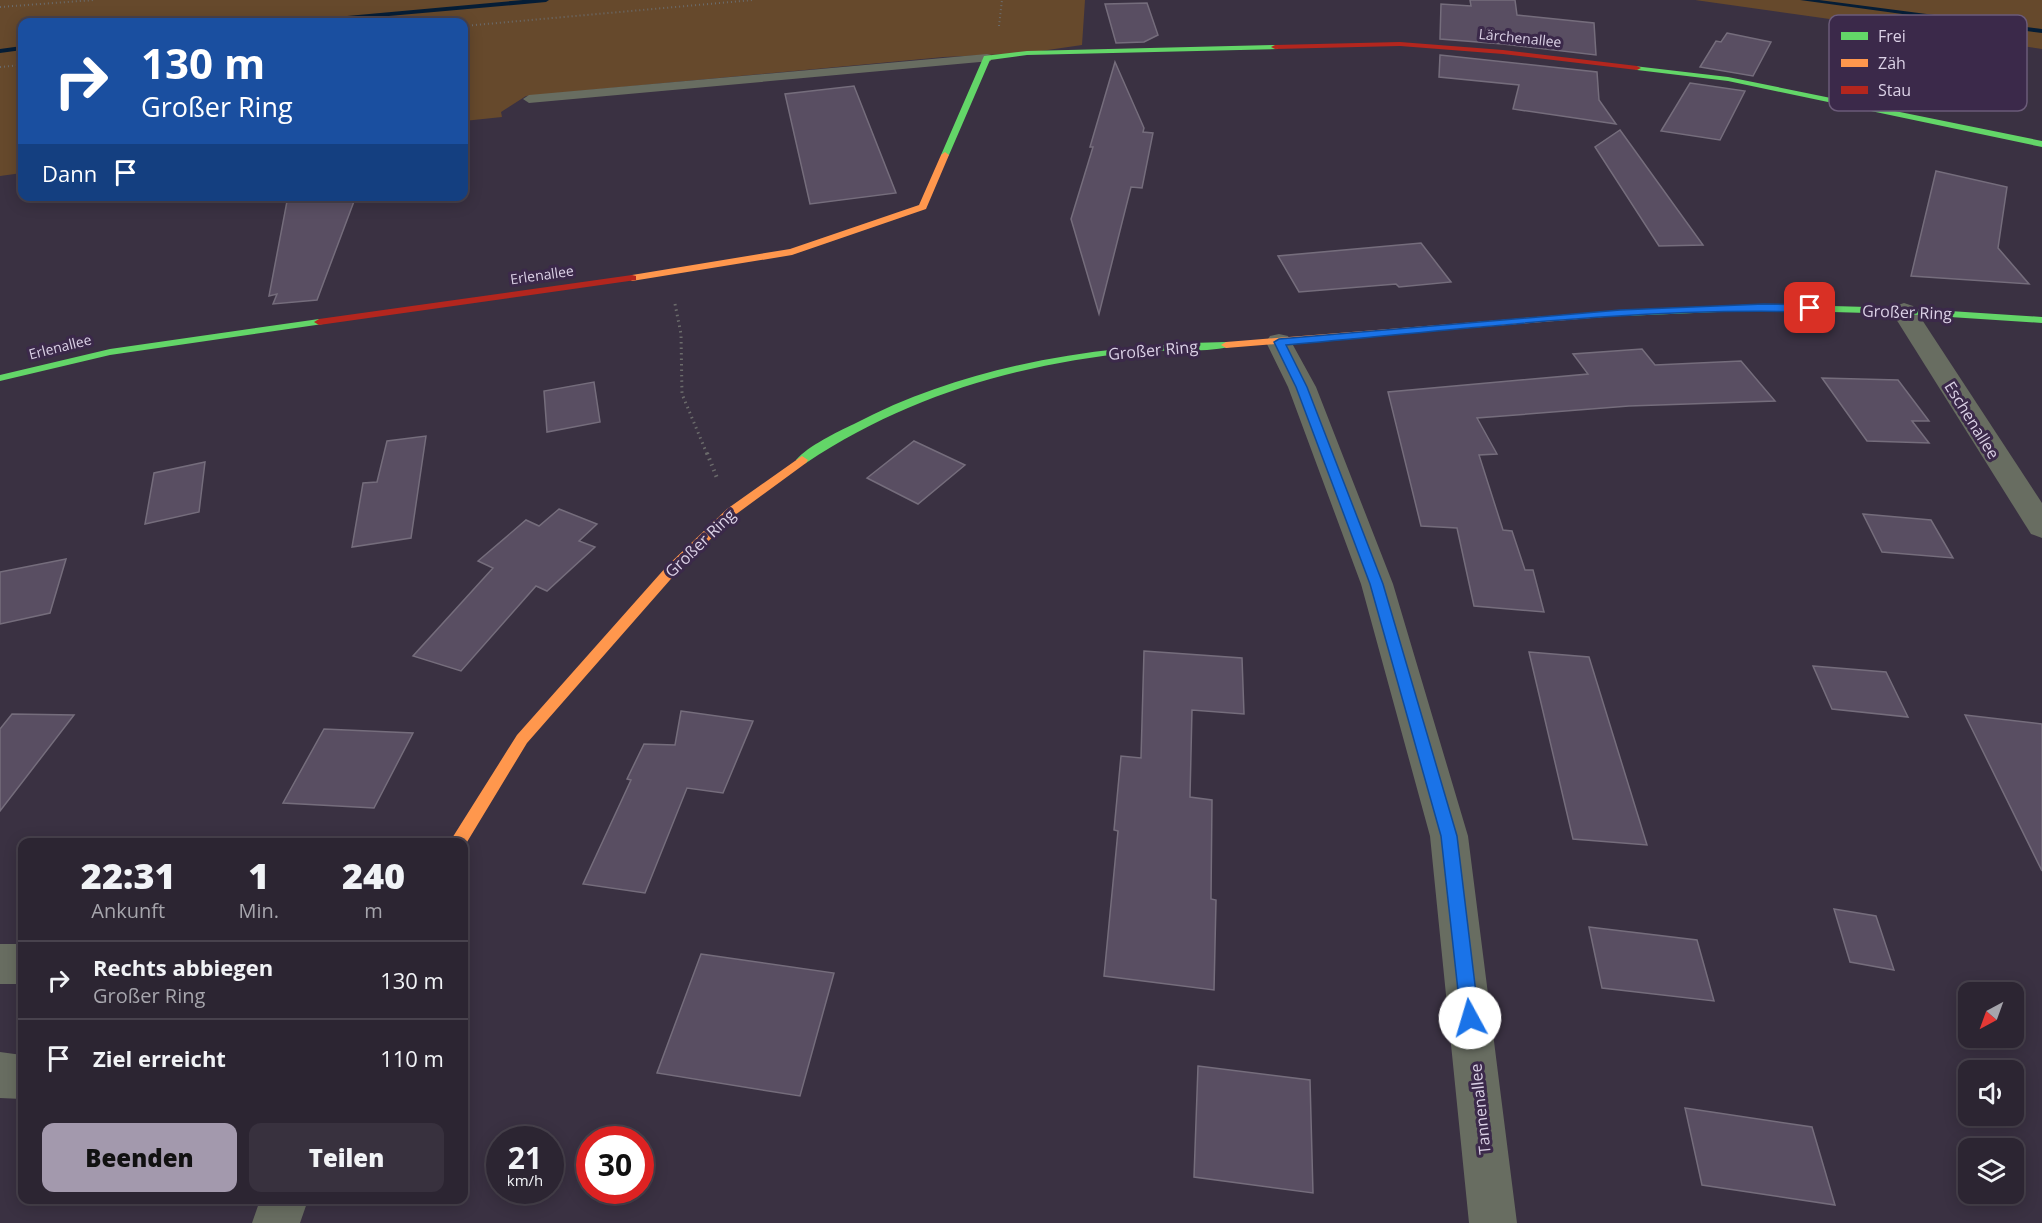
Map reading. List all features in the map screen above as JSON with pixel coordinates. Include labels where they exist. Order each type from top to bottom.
[{"type":"street","name":"Lärchenallee","points":[[987,58],[1027,53],[1400,44],[1454,47],[1728,79],[1829,100]]},
{"type":"street","name":"Erlenallee","points":[[0,378],[110,352],[668,273],[792,252],[923,207],[987,58]]},
{"type":"street","name":"Lärchenallee","points":[[1883,111],[2042,144]]},
{"type":"street","name":"Großer Ring","points":[[460,838],[522,739],[672,568],[731,512],[814,451],[886,412],[944,389],[1038,364],[1136,349],[1279,342],[1620,313],[1764,307],[1904,311],[2042,320]]},
{"type":"street","name":"Eschenallee","points":[[1904,311],[2042,527]]},
{"type":"street","name":"Tannenallee","points":[[1279,342],[1302,387],[1377,584],[1449,836],[1493,1223]]},
{"type":"street","points":[[0,964],[18,964]]},
{"type":"street","points":[[0,1075],[18,1077]]},
{"type":"street","points":[[276,1223],[283,1204]]},
{"type":"lane","points":[[529,99],[822,70],[987,58]]},
{"type":"path","points":[[0,7],[94,0]]},
{"type":"path","points":[[468,26],[753,0]]},
{"type":"path","points":[[0,67],[18,65]]},
{"type":"path","points":[[668,273],[681,334],[682,394],[731,512]]},
{"type":"shaded area","points":[[0,0],[1085,0],[1082,45],[1027,53],[944,57],[526,96],[501,112],[502,117],[468,121],[468,18],[18,18],[18,174],[0,176]]},
{"type":"shaded area","points":[[1695,0],[2042,0],[2042,49],[2027,47],[2027,15],[1829,15],[1829,19]]},
{"type":"building","points":[[1470,0],[1515,0],[1517,15],[1594,23],[1596,55],[1440,39],[1441,4],[1471,6]]},
{"type":"building","points":[[1147,3],[1158,35],[1144,42],[1116,43],[1105,4]]},
{"type":"building","points":[[1727,33],[1771,42],[1753,76],[1700,67],[1716,41],[1721,42]]},
{"type":"building","points":[[1440,55],[1597,72],[1599,100],[1616,124],[1513,109],[1519,85],[1439,77]]},
{"type":"building","points":[[1115,62],[1144,128],[1143,132],[1153,133],[1142,188],[1131,187],[1099,314],[1071,219]]},
{"type":"building","points":[[1690,83],[1745,91],[1720,140],[1661,131]]},
{"type":"building","points":[[854,86],[896,193],[810,204],[785,94]]},
{"type":"building","points":[[1620,130],[1703,245],[1659,246],[1595,147]]},
{"type":"building","points":[[1936,171],[2007,187],[1998,248],[2029,284],[1911,276]]},
{"type":"building","points":[[287,201],[354,201],[317,300],[273,304],[277,294],[269,296]]},
{"type":"building","points":[[1421,243],[1451,282],[1299,292],[1278,256]]},
{"type":"building","points":[[1642,349],[1655,365],[1741,361],[1775,401],[1629,406],[1477,418],[1497,454],[1479,455],[1503,530],[1512,531],[1525,570],[1533,570],[1544,612],[1474,606],[1457,528],[1421,526],[1388,392],[1588,374],[1573,354]]},
{"type":"building","points":[[1822,378],[1898,380],[1929,421],[1912,421],[1929,443],[1867,441]]},
{"type":"building","points":[[594,382],[600,422],[547,432],[544,391]]},
{"type":"building","points":[[426,436],[411,538],[352,547],[363,483],[377,482],[387,441]]},
{"type":"building","points":[[914,441],[965,465],[918,504],[867,478]]},
{"type":"building","points":[[205,462],[199,512],[145,524],[154,473]]},
{"type":"building","points":[[559,509],[597,524],[579,541],[595,547],[547,591],[536,586],[461,671],[413,656],[493,568],[478,561],[526,520],[539,526]]},
{"type":"building","points":[[1863,514],[1931,520],[1953,558],[1882,552]]},
{"type":"building","points":[[66,559],[50,613],[0,624],[0,572]]},
{"type":"building","points":[[1144,651],[1242,658],[1244,714],[1192,710],[1190,797],[1212,800],[1211,899],[1216,900],[1214,990],[1104,976],[1118,831],[1114,830],[1121,756],[1141,758]]},
{"type":"building","points":[[1529,652],[1589,657],[1647,845],[1573,839]]},
{"type":"building","points":[[1813,666],[1886,672],[1908,717],[1832,709]]},
{"type":"building","points":[[681,711],[753,721],[723,793],[687,788],[645,893],[583,884],[631,780],[627,779],[644,744],[675,745]]},
{"type":"building","points":[[12,714],[74,715],[0,811],[0,729]]},
{"type":"building","points":[[1965,715],[2042,724],[2042,871]]},
{"type":"building","points":[[324,729],[413,733],[374,808],[283,803]]},
{"type":"building","points":[[1834,909],[1876,916],[1894,970],[1850,962]]},
{"type":"building","points":[[1589,927],[1697,940],[1714,1001],[1602,988]]},
{"type":"building","points":[[701,954],[834,973],[800,1096],[657,1073]]},
{"type":"building","points":[[1198,1066],[1310,1080],[1313,1193],[1194,1177]]},
{"type":"building","points":[[1685,1108],[1812,1127],[1835,1205],[1702,1185]]},
{"type":"waterway","points":[[347,18],[546,0]]},
{"type":"waterway","points":[[1803,0],[1919,15]]},
{"type":"waterway","points":[[2027,29],[2042,31]]},
{"type":"waterway","points":[[0,51],[18,49]]},
{"type":"traffic: fast","points":[[945,155],[987,58],[1027,53],[1275,47]]},
{"type":"traffic: fast","points":[[1637,68],[1728,79],[1829,100]]},
{"type":"traffic: fast","points":[[1883,111],[2042,144]]},
{"type":"traffic: fast","points":[[1624,313],[1764,307],[1904,311],[2042,320]]},
{"type":"traffic: fast","points":[[0,378],[110,352],[319,322]]},
{"type":"traffic: fast","points":[[802,460],[838,436],[877,416],[960,384],[1004,372],[1134,349],[1226,345]]},
{"type":"traffic: slow","points":[[632,278],[792,252],[923,207],[945,155]]},
{"type":"traffic: slow","points":[[1226,345],[1624,313]]},
{"type":"traffic: slow","points":[[460,838],[522,739],[672,569],[731,512],[802,460]]},
{"type":"traffic: jam","points":[[1275,47],[1400,44],[1503,52],[1637,68]]},
{"type":"traffic: jam","points":[[319,322],[632,278]]},
{"type":"route","points":[[1470,1018],[1449,836],[1377,584],[1302,387],[1279,342],[1620,313],[1764,307],[1810,308]]}]
